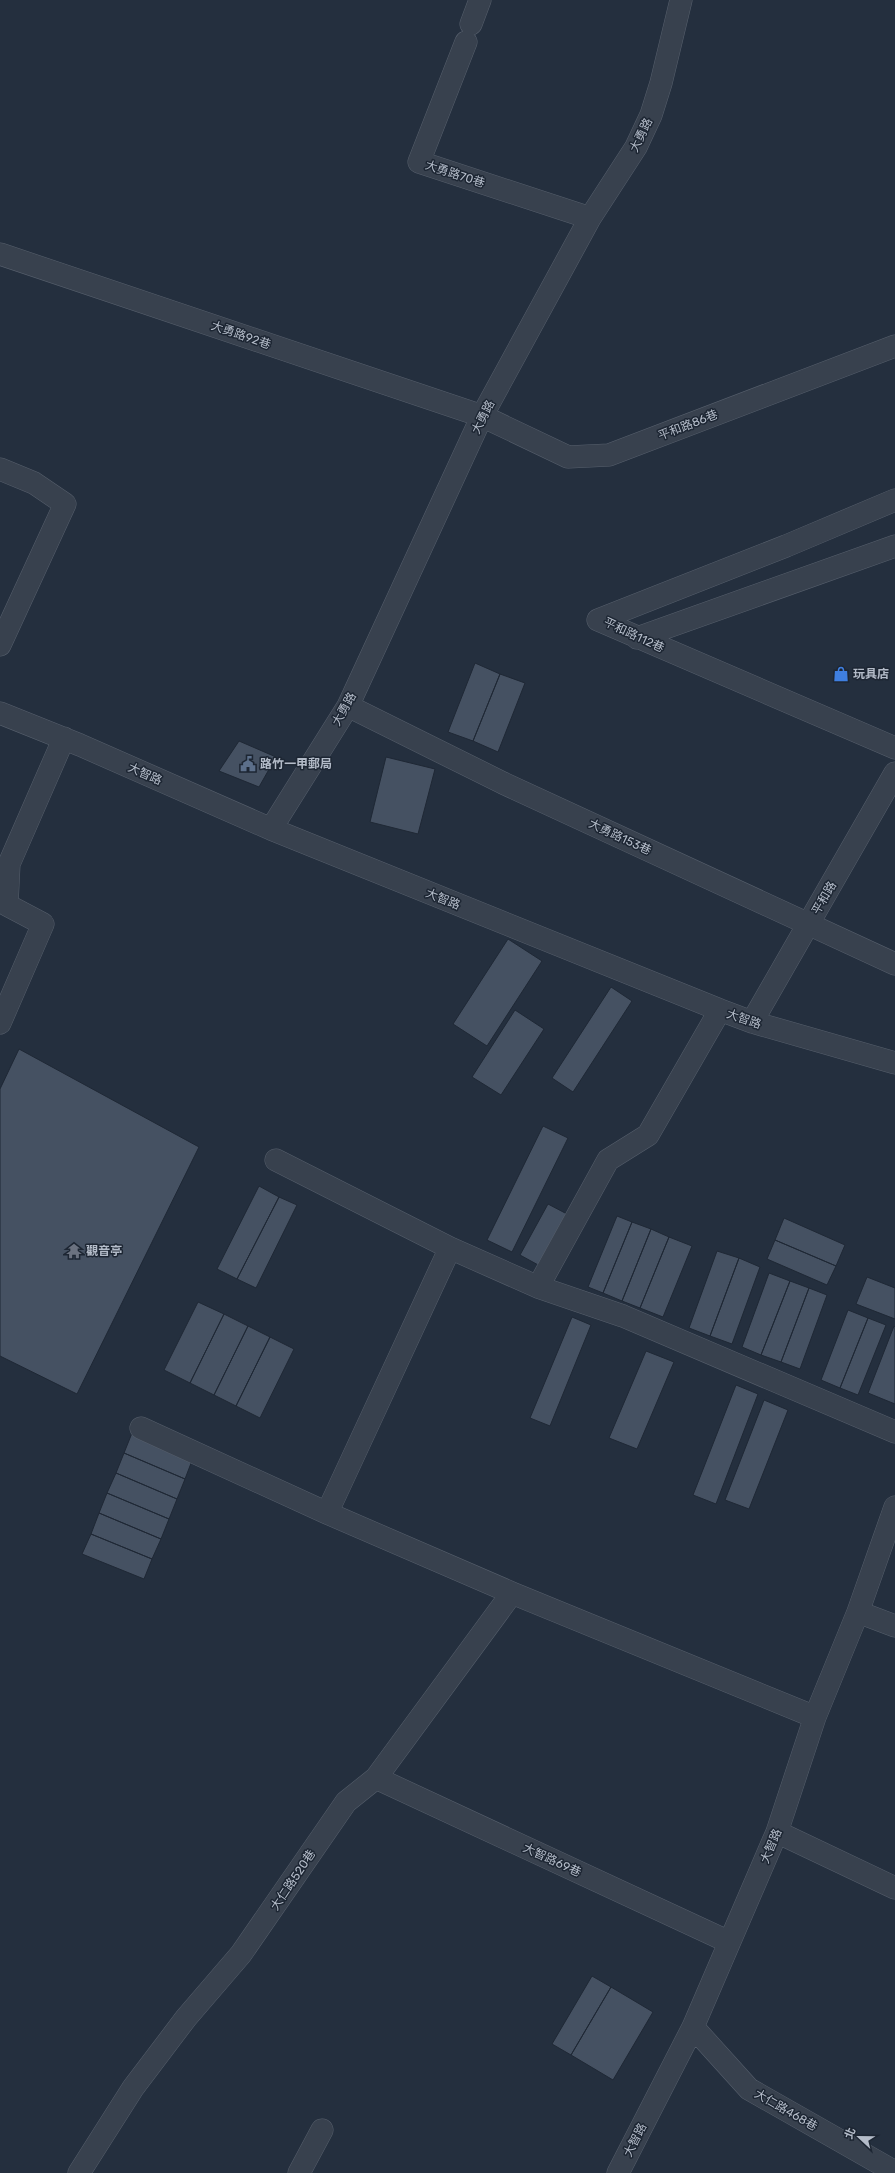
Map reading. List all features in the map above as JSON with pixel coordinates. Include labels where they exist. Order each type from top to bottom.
[{"type":"street","name":"大勇路70巷","points":[[480,0],[469,33],[419,162],[590,218]]},
{"type":"street","name":"大勇路","points":[[271,830],[348,706],[482,416],[590,218],[636,148],[651,115],[661,83],[680,0]]},
{"type":"street","name":"大勇路92巷","points":[[0,254],[482,416]]},
{"type":"street","name":"平和路86巷","points":[[482,416],[568,457],[609,455],[895,346]]},
{"type":"street","points":[[0,469],[34,483],[65,504],[0,645]]},
{"type":"street","name":"平和路112巷","points":[[895,500],[786,546],[598,620],[895,748]]},
{"type":"street","points":[[637,638],[895,546]]},
{"type":"street","name":"大勇路153巷","points":[[348,706],[516,789],[895,964]]},
{"type":"street","name":"大智路","points":[[0,713],[64,738],[271,830],[720,1010],[752,1022],[895,1063]]},
{"type":"street","points":[[0,1023],[43,924],[7,905],[9,864],[64,738]]},
{"type":"street","name":"平和路","points":[[752,1022],[892,787]]},
{"type":"street","points":[[538,1287],[608,1160],[648,1135],[720,1010]]},
{"type":"street","points":[[276,1160],[450,1248],[538,1287],[623,1316],[895,1432]]},
{"type":"street","points":[[327,1513],[450,1248]]},
{"type":"street","points":[[141,1428],[327,1513],[512,1593],[816,1717]]},
{"type":"street","name":"大智路","points":[[618,2173],[693,2027],[777,1832],[816,1717],[858,1612],[895,1507]]},
{"type":"street","name":"大仁路520巷","points":[[79,2173],[133,2088],[186,2018],[242,1954],[346,1802],[376,1778],[512,1593]]},
{"type":"street","points":[[858,1612],[895,1626]]},
{"type":"street","name":"大智路69巷","points":[[376,1778],[729,1942]]},
{"type":"street","points":[[777,1832],[895,1888]]},
{"type":"street","name":"大仁路468巷","points":[[693,2027],[749,2089],[895,2172]]},
{"type":"street","points":[[299,2173],[322,2130]]},
{"type":"building","points":[[475,663],[500,674],[473,741],[448,732]]},
{"type":"building","points":[[500,674],[525,683],[498,752],[473,741]]},
{"type":"building","name":"路竹一甲郵局","points":[[239,741],[276,757],[259,787],[219,771]]},
{"type":"building","points":[[386,757],[435,769],[418,834],[370,822]]},
{"type":"building","points":[[508,939],[542,961],[487,1046],[453,1024]]},
{"type":"building","points":[[611,987],[632,1001],[573,1092],[552,1078]]},
{"type":"building","points":[[515,1010],[544,1029],[501,1095],[472,1077]]},
{"type":"building","name":"觀音亭","points":[[19,1049],[199,1147],[77,1394],[0,1356],[0,1089]]},
{"type":"building","points":[[543,1126],[568,1138],[512,1252],[487,1240]]},
{"type":"building","points":[[259,1186],[279,1197],[237,1279],[217,1269]]},
{"type":"building","points":[[279,1197],[297,1205],[256,1288],[237,1279]]},
{"type":"building","points":[[548,1204],[567,1214],[540,1266],[520,1255]]},
{"type":"building","points":[[617,1216],[632,1222],[603,1293],[588,1287]]},
{"type":"building","points":[[784,1218],[845,1245],[836,1266],[775,1240]]},
{"type":"building","points":[[632,1222],[651,1229],[622,1301],[603,1293]]},
{"type":"building","points":[[651,1229],[669,1237],[640,1308],[622,1301]]},
{"type":"building","points":[[669,1237],[692,1246],[663,1317],[640,1308]]},
{"type":"building","points":[[775,1240],[836,1266],[827,1285],[767,1259]]},
{"type":"building","points":[[717,1251],[739,1258],[710,1336],[689,1328]]},
{"type":"building","points":[[739,1258],[760,1267],[732,1344],[710,1336]]},
{"type":"building","points":[[769,1273],[790,1281],[761,1355],[742,1347]]},
{"type":"building","points":[[867,1277],[895,1288],[895,1319],[856,1304]]},
{"type":"building","points":[[790,1281],[809,1288],[781,1362],[761,1355]]},
{"type":"building","points":[[809,1288],[827,1295],[800,1369],[781,1362]]},
{"type":"building","points":[[198,1302],[224,1314],[190,1383],[164,1370]]},
{"type":"building","points":[[848,1310],[868,1318],[840,1388],[821,1380]]},
{"type":"building","points":[[224,1314],[248,1326],[214,1395],[190,1383]]},
{"type":"building","points":[[572,1317],[591,1325],[550,1426],[530,1418]]},
{"type":"building","points":[[868,1318],[886,1325],[858,1395],[840,1388]]},
{"type":"building","points":[[248,1326],[270,1337],[236,1406],[214,1395]]},
{"type":"building","points":[[894,1326],[895,1327],[895,1404],[868,1393]]},
{"type":"building","points":[[270,1337],[294,1349],[260,1418],[236,1406]]},
{"type":"building","points":[[646,1351],[674,1362],[637,1449],[609,1438]]},
{"type":"building","points":[[736,1385],[758,1394],[716,1504],[693,1495]]},
{"type":"building","points":[[764,1400],[788,1410],[749,1509],[725,1500]]},
{"type":"building","points":[[132,1433],[193,1458],[185,1479],[124,1453]]},
{"type":"building","points":[[124,1453],[185,1479],[177,1499],[116,1473]]},
{"type":"building","points":[[116,1473],[177,1499],[169,1519],[107,1493]]},
{"type":"building","points":[[107,1493],[169,1519],[161,1539],[99,1513]]},
{"type":"building","points":[[99,1513],[161,1539],[152,1559],[91,1534]]},
{"type":"building","points":[[91,1534],[152,1559],[144,1579],[82,1554]]},
{"type":"building","points":[[592,1976],[611,1987],[571,2055],[552,2044]]},
{"type":"building","points":[[611,1987],[653,2012],[613,2080],[571,2055]]},
{"type":"place","name":"玩具店","points":[[841,674]]},
{"type":"place","name":"路竹一甲郵局","points":[[248,764]]},
{"type":"place","name":"觀音亭","points":[[74,1251]]}]
